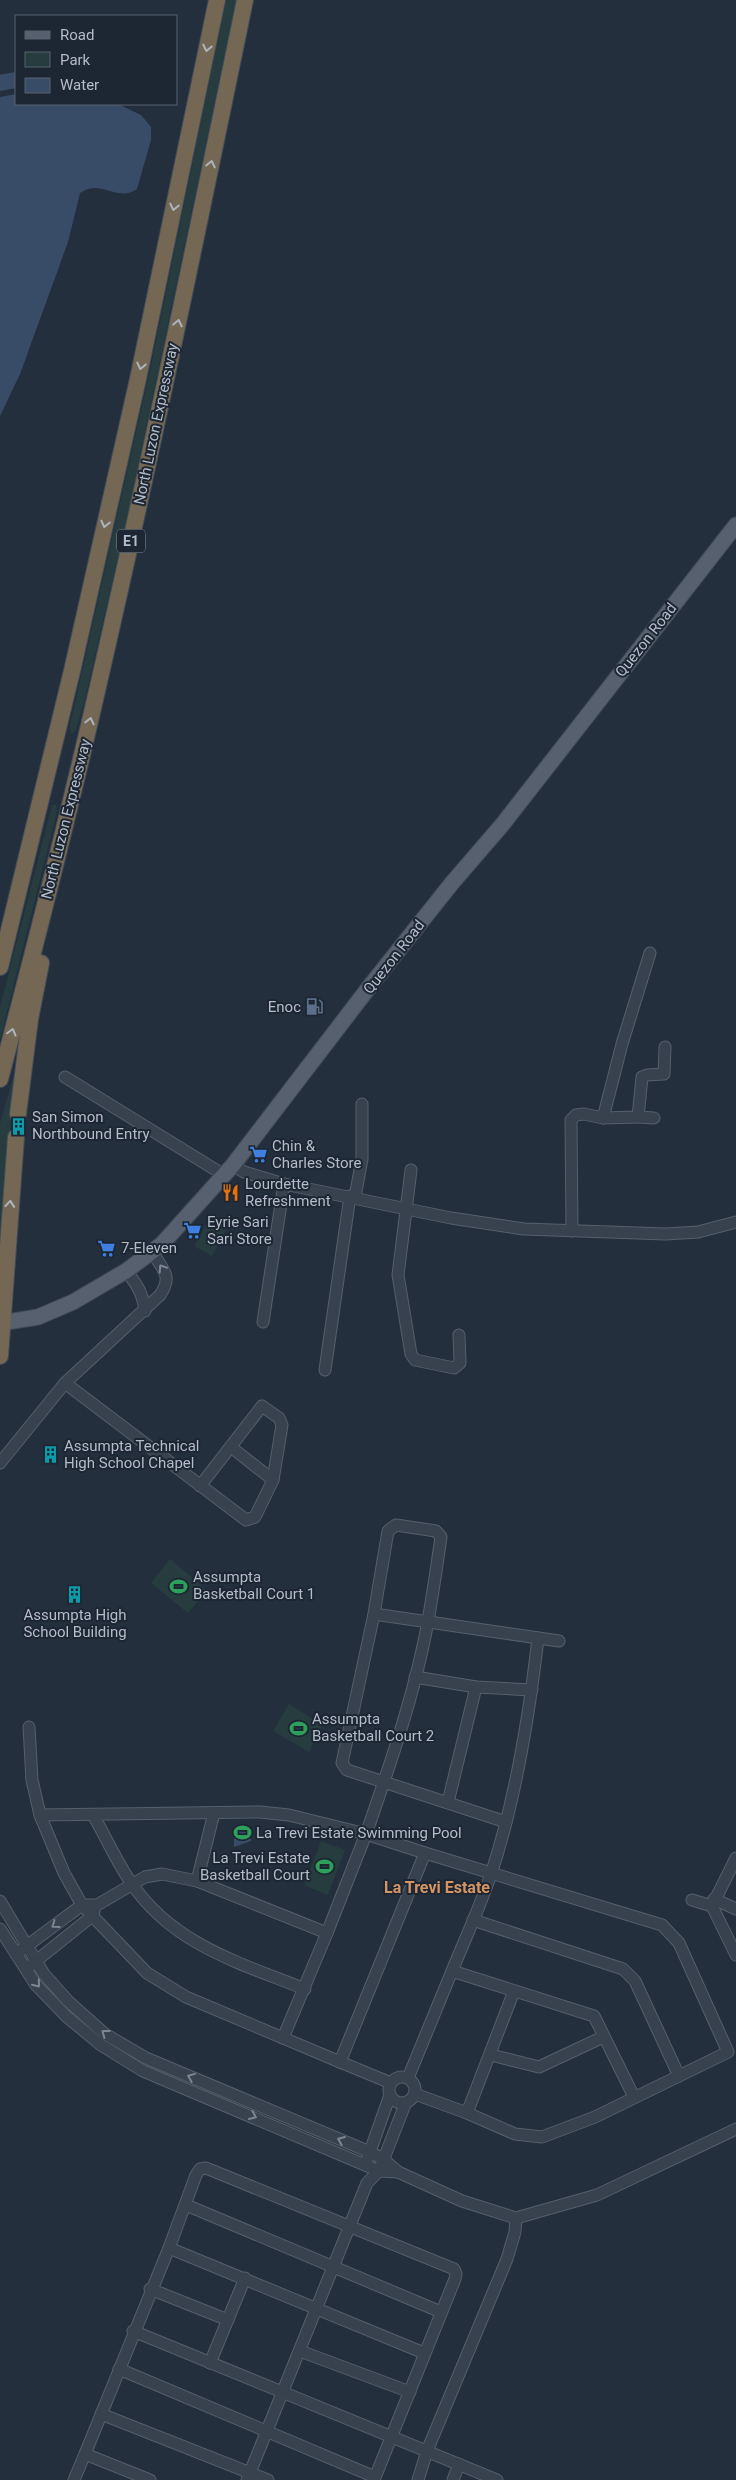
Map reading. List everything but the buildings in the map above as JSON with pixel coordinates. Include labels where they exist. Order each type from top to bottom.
[{"type":"highway","name":"North Luzon Expressway","points":[[0,967],[72,671],[138,379],[217,0]]},
{"type":"highway","name":"North Luzon Expressway","points":[[0,1079],[51,884],[102,671],[155,431],[245,0]]},
{"type":"highway","points":[[0,920],[17,866],[58,700],[72,671]]},
{"type":"highway","points":[[18,1114],[30,1019],[51,908],[51,884]]},
{"type":"highway","points":[[0,1356],[3,1289],[16,1137]]},
{"type":"main road","name":"Quezon Road","points":[[2,1323],[47,1313],[96,1291],[126,1272],[162,1244],[229,1170],[370,986],[452,883],[502,825],[736,524]]},
{"type":"street","points":[[604,1118],[622,1044],[650,953]]},
{"type":"street","points":[[638,1117],[642,1077],[664,1074],[665,1047]]},
{"type":"street","points":[[66,1077],[229,1170],[244,1172],[284,1184],[524,1229],[666,1234],[698,1232],[736,1222]]},
{"type":"street","points":[[325,1370],[353,1197],[362,1159],[362,1104]]},
{"type":"street","points":[[572,1231],[571,1120],[576,1115],[584,1114],[604,1118],[654,1118]]},
{"type":"street","points":[[411,1170],[398,1275],[411,1354],[415,1360],[454,1368],[460,1362],[459,1335]]},
{"type":"street","points":[[263,1322],[284,1184]]},
{"type":"street","points":[[0,1463],[65,1383],[160,1295],[168,1281],[152,1252]]},
{"type":"street","points":[[126,1272],[138,1285],[143,1298],[144,1311]]},
{"type":"street","points":[[65,1383],[200,1486],[246,1520],[255,1517],[273,1480],[282,1425],[279,1418],[262,1406],[200,1486]]},
{"type":"street","points":[[231,1447],[273,1480]]},
{"type":"street","points":[[283,2038],[305,1989],[385,1781],[415,1677],[428,1622],[441,1537],[436,1531],[396,1525],[388,1531],[374,1614],[342,1763],[346,1770],[385,1781],[506,1822]]},
{"type":"street","points":[[374,1614],[559,1641]]},
{"type":"street","points":[[408,2078],[491,1874],[506,1822],[532,1690],[538,1638]]},
{"type":"street","points":[[415,1677],[476,1687],[532,1690]]},
{"type":"street","points":[[448,1802],[476,1687]]},
{"type":"street","points":[[29,1727],[32,1780],[40,1815],[64,1873],[91,1917],[147,1974],[186,1997],[391,2083]]},
{"type":"street","points":[[40,1815],[260,1812],[289,1815],[366,1834],[491,1874],[662,1925],[679,1943],[732,2050],[595,2117],[542,2136],[515,2134],[414,2094]]},
{"type":"street","points":[[93,1814],[132,1885],[158,1915],[198,1945],[305,1989]]},
{"type":"street","points":[[197,1881],[214,1814]]},
{"type":"street","points":[[340,2062],[425,1853]]},
{"type":"street","points":[[713,1902],[736,1860]]},
{"type":"street","points":[[16,1954],[82,1905],[97,1905],[145,1877],[162,1874],[197,1881],[326,1933]]},
{"type":"street","points":[[692,1900],[713,1902],[736,1909]]},
{"type":"street","points":[[0,1901],[44,1974],[68,2001],[105,2034],[146,2058],[370,2152],[383,2159],[398,2172],[462,2201],[516,2218],[597,2195],[736,2129]]},
{"type":"street","points":[[713,1902],[736,1955]]},
{"type":"street","points":[[26,1969],[91,1917],[97,1905]]},
{"type":"street","points":[[473,1920],[622,1969],[635,1981],[679,2076]]},
{"type":"street","points":[[0,1929],[36,1985],[66,2017],[101,2045],[143,2071],[379,2171],[398,2172]]},
{"type":"street","points":[[452,1970],[590,2013],[598,2020],[603,2038],[634,2097]]},
{"type":"street","points":[[466,2114],[491,2054],[514,1990]]},
{"type":"street","points":[[491,2054],[539,2067],[603,2038]]},
{"type":"street","points":[[143,2071],[146,2058]]},
{"type":"street","points":[[248,2476],[367,2183],[379,2171],[406,2102],[414,2094],[413,2082],[408,2078],[402,2076],[391,2083]]},
{"type":"street","points":[[367,2183],[365,2165],[390,2095],[391,2083]]},
{"type":"street","points":[[390,2095],[394,2100],[406,2102]]},
{"type":"street","points":[[74,2480],[200,2169],[206,2168],[454,2269],[455,2279],[375,2479],[267,2430],[119,2369]]},
{"type":"street","points":[[186,2205],[441,2312]]},
{"type":"street","points":[[418,2480],[428,2451],[504,2267],[515,2232],[516,2218]]},
{"type":"street","points":[[169,2248],[424,2353]]},
{"type":"street","points":[[210,2363],[245,2278]]},
{"type":"street","points":[[150,2289],[228,2320]]},
{"type":"street","points":[[133,2331],[391,2435],[493,2479]]},
{"type":"street","points":[[300,2351],[410,2392]]},
{"type":"street","points":[[101,2414],[248,2476],[268,2480]]},
{"type":"street","points":[[84,2454],[150,2480]]},
{"type":"street","points":[[453,2480],[459,2464]]},
{"type":"green space","points":[[226,0],[236,0],[127,518],[84,703],[76,730],[71,734],[70,725],[151,366]]},
{"type":"green space","points":[[52,805],[56,805],[57,811],[0,1040],[0,1007]]},
{"type":"green space","points":[[16,1068],[0,1234],[0,1123]]},
{"type":"green space","points":[[212,1214],[230,1223],[212,1256],[194,1246]]},
{"type":"green space","name":"Assumpta Basketball Court 1","points":[[170,1559],[207,1590],[188,1613],[151,1583]]},
{"type":"green space","name":"Assumpta Basketball Court 2","points":[[289,1704],[323,1725],[309,1752],[273,1731]]},
{"type":"green space","name":"La Trevi Estate Basketball Court","points":[[321,1841],[345,1850],[328,1895],[304,1885]]},
{"type":"water","points":[[15,94],[15,105],[120,105],[141,115],[151,127],[151,140],[137,189],[130,193],[123,193],[95,188],[80,193],[68,242],[20,374],[0,416],[0,97]]},
{"type":"water","name":"La Trevi Estate Swimming Pool","points":[[250,1826],[251,1841],[234,1847],[234,1827]]},
{"type":"waterway","points":[[0,83],[15,80]]},
{"type":"place","name":"Enoc","points":[[315,1007]]},
{"type":"place","name":"San Simon Northbound Entry","points":[[18,1126]]},
{"type":"place","name":"Chin & Charles Store","points":[[258,1155]]},
{"type":"place","name":"Lourdette Refreshment","points":[[231,1193]]},
{"type":"place","name":"Eyrie Sari Sari Store","points":[[193,1231]]},
{"type":"place","name":"7-Eleven","points":[[107,1248]]},
{"type":"place","name":"Assumpta Technical High School Chapel","points":[[50,1455]]},
{"type":"place","name":"Assumpta Basketball Court 1","points":[[179,1586]]},
{"type":"place","name":"Assumpta High School Building","points":[[75,1594]]},
{"type":"place","name":"Assumpta Basketball Court 2","points":[[298,1728]]},
{"type":"place","name":"La Trevi Estate Swimming Pool","points":[[242,1833]]},
{"type":"place","name":"La Trevi Estate Basketball Court","points":[[324,1867]]},
{"type":"district","name":"La Trevi Estate","points":[[437,1887]]}]
